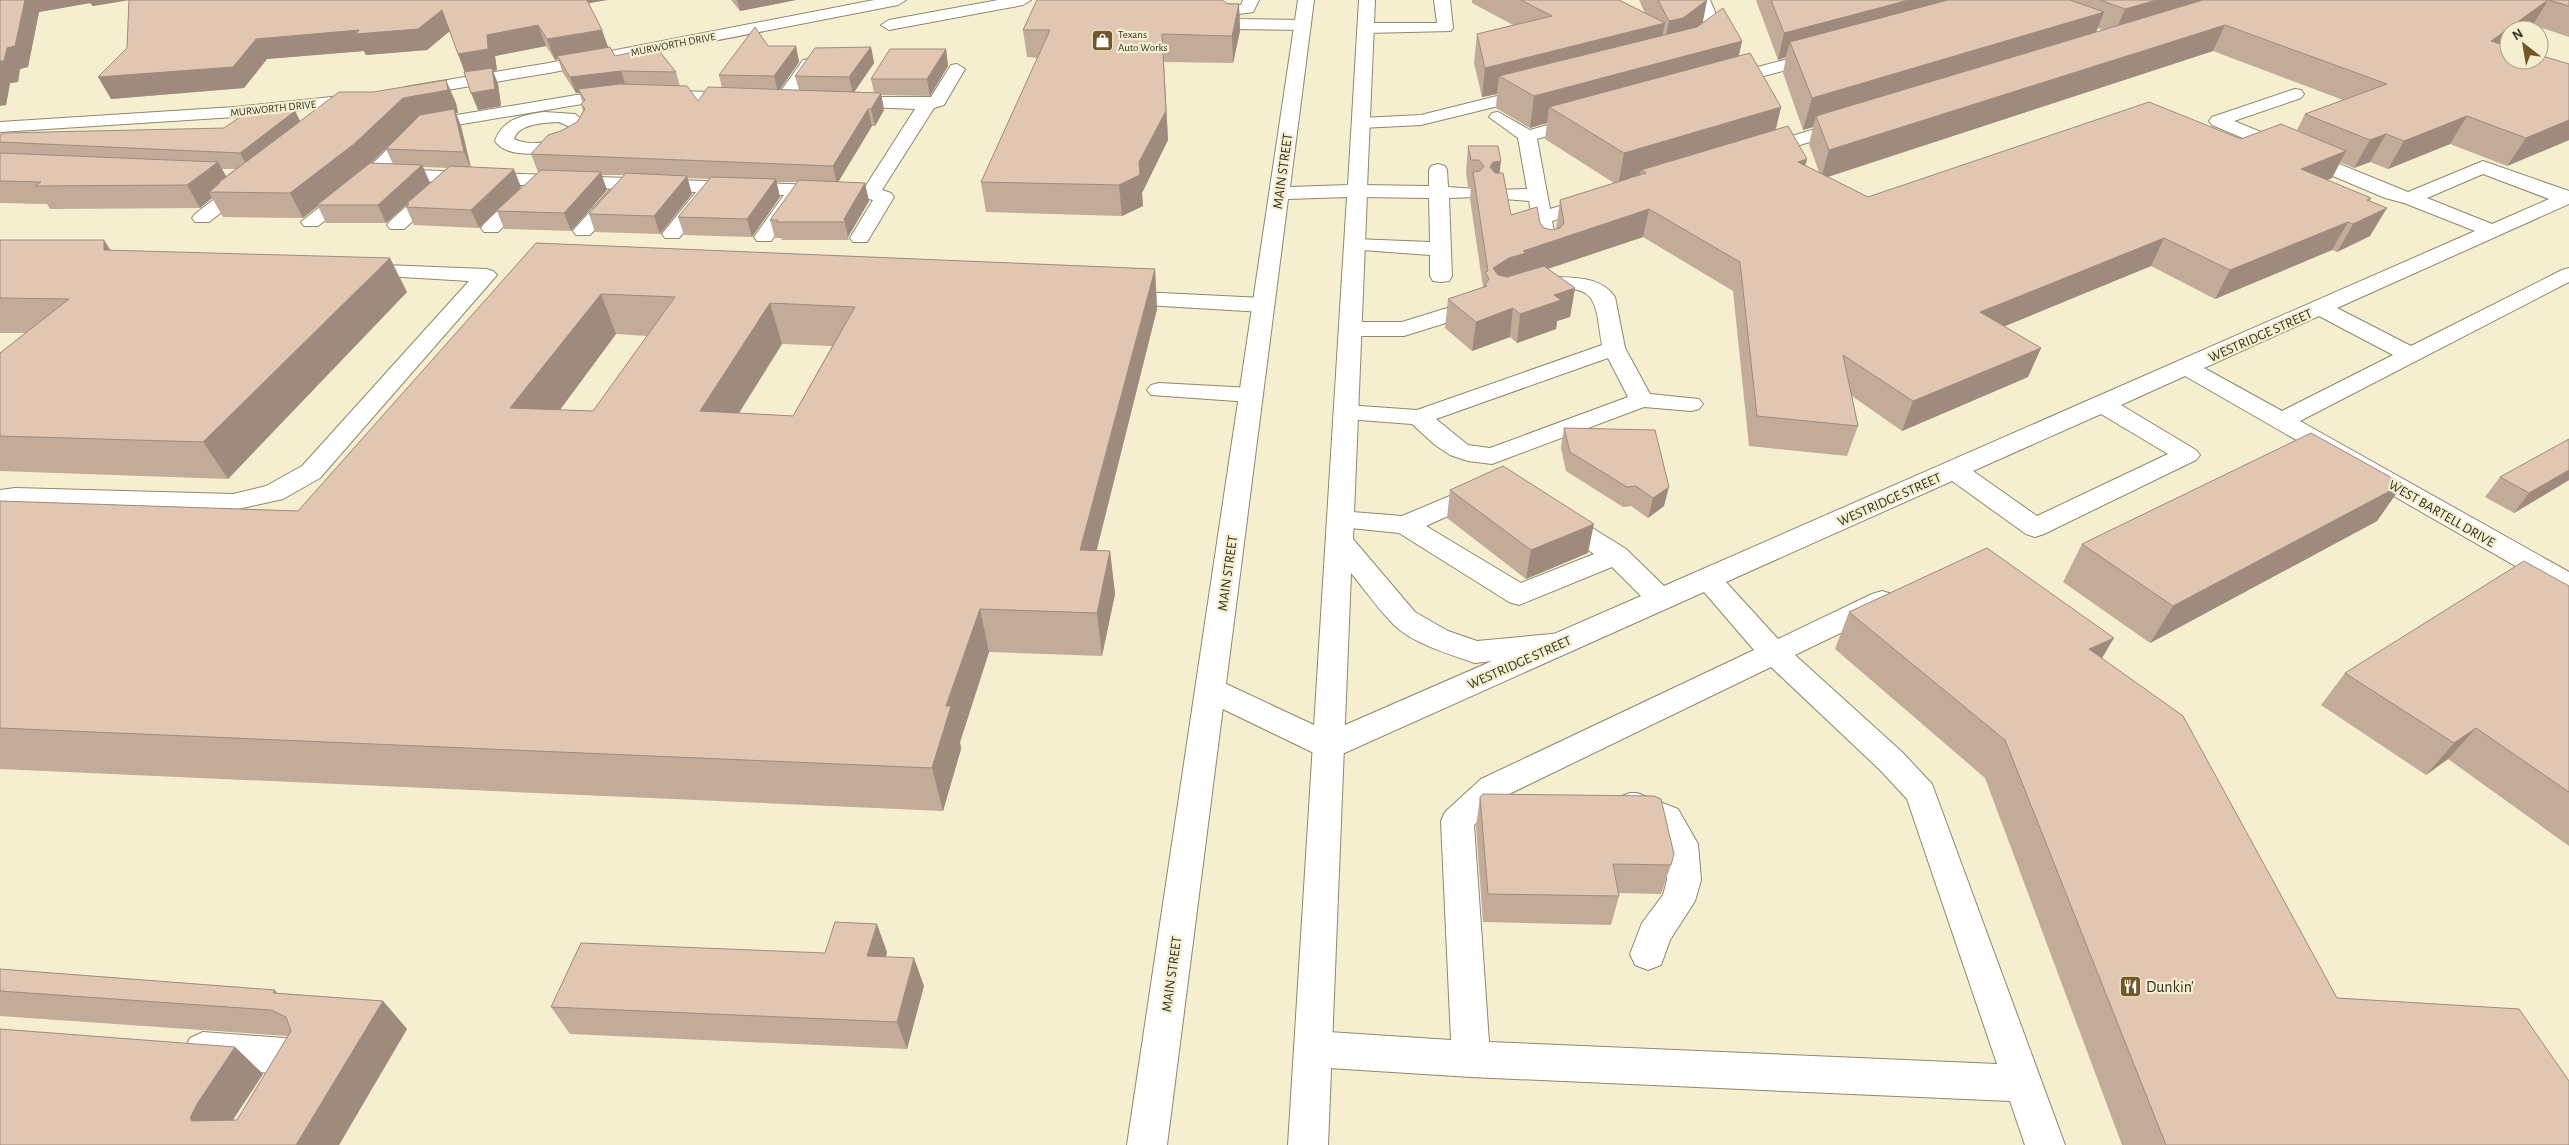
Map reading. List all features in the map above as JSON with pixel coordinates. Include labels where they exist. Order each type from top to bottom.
[{"type":"main road","name":"MURWORTH DRIVE","points":[[391,94],[520,98],[556,92],[898,0]]},
{"type":"main road","points":[[890,26],[1023,0]]},
{"type":"main road","points":[[1208,0],[1206,9],[1232,10],[1247,9],[1251,0]]},
{"type":"main road","name":"MAIN STREET","points":[[1147,1145],[1306,0]]},
{"type":"main road","points":[[1309,1145],[1367,0]]},
{"type":"main road","points":[[1366,28],[1445,28],[1442,0]]},
{"type":"main road","points":[[1674,55],[1684,52],[1711,32],[1712,23],[1702,0]]},
{"type":"main road","points":[[1232,10],[1229,24],[1302,25]]},
{"type":"main road","points":[[1709,86],[1843,49]]},
{"type":"main road","points":[[784,99],[809,64]]},
{"type":"main road","points":[[831,101],[864,95],[927,104],[938,101],[958,69]]},
{"type":"main road","points":[[701,97],[713,83]]},
{"type":"main road","points":[[1361,123],[1421,120],[1553,86]]},
{"type":"main road","points":[[520,98],[504,141],[509,145],[528,148],[565,141],[574,136],[580,125],[569,118],[556,92]]},
{"type":"main road","points":[[311,222],[374,173],[421,126],[520,98],[556,92],[802,100]]},
{"type":"main road","points":[[2295,94],[2218,121],[2392,194],[2410,198],[2493,231]]},
{"type":"main road","name":"MURWORTH DRIVE","points":[[0,126],[235,112],[374,97]]},
{"type":"main road","points":[[328,122],[340,113],[347,100]]},
{"type":"main road","points":[[871,192],[927,104]]},
{"type":"main road","points":[[1498,117],[1527,136],[1548,250]]},
{"type":"main road","points":[[1527,136],[1594,117]]},
{"type":"main road","points":[[1742,156],[1866,119]]},
{"type":"main road","points":[[0,141],[27,125]]},
{"type":"main road","points":[[2410,198],[2483,167],[2568,198]]},
{"type":"main road","points":[[1438,170],[1441,276]]},
{"type":"main road","points":[[374,173],[871,192],[884,197],[860,238]]},
{"type":"main road","points":[[202,218],[258,175],[225,176]]},
{"type":"main road","points":[[397,225],[452,176]]},
{"type":"main road","points":[[491,228],[542,180]]},
{"type":"main road","points":[[584,231],[626,183]]},
{"type":"main road","points":[[672,234],[711,186]]},
{"type":"main road","points":[[764,237],[798,190]]},
{"type":"main road","points":[[1279,193],[1358,191],[1469,193]]},
{"type":"main road","points":[[1499,194],[1537,195]]},
{"type":"main road","points":[[1542,218],[1608,197]]},
{"type":"main road","name":"WESTRIDGE STREET","points":[[1328,746],[2568,198]]},
{"type":"main road","points":[[1355,245],[1440,249]]},
{"type":"main road","points":[[0,498],[15,496],[233,502],[274,493],[310,472],[495,275],[337,270]]},
{"type":"main road","points":[[2281,421],[2569,274]]},
{"type":"main road","points":[[1512,294],[1536,286],[1559,283],[1593,287],[1604,297],[1614,348],[1642,400]]},
{"type":"main road","points":[[1096,297],[1263,305]]},
{"type":"main road","points":[[1350,329],[1404,328],[1473,307]]},
{"type":"main road","points":[[2319,308],[2412,355]]},
{"type":"main road","points":[[1346,412],[1419,417],[1614,348]]},
{"type":"main road","name":"WEST BARTELL DRIVE","points":[[2186,367],[2569,584]]},
{"type":"main road","points":[[1159,390],[1252,395]]},
{"type":"main road","points":[[1419,417],[1458,452],[1473,456],[1492,456],[1642,400],[1691,404]]},
{"type":"main road","points":[[1954,470],[2035,528],[2187,455],[2102,404]]},
{"type":"main road","points":[[1340,530],[1405,525],[1501,482],[1509,487]]},
{"type":"main road","points":[[1542,508],[1616,555],[1661,599]]},
{"type":"main road","points":[[1405,525],[1519,595],[1616,555]]},
{"type":"main road","points":[[1340,530],[1405,619],[1438,638],[1475,652],[1562,643]]},
{"type":"main road","points":[[1708,579],[1773,652],[1891,761],[1921,793],[2045,1145]]},
{"type":"main road","points":[[1471,1059],[1457,821],[1473,803],[1492,788],[1906,589]]},
{"type":"main road","points":[[1211,690],[1328,746]]},
{"type":"main road","points":[[1473,803],[1508,808],[1525,807]]},
{"type":"main road","points":[[1602,805],[1637,806],[1666,818],[1681,844],[1684,880],[1678,901],[1654,934],[1648,954]]},
{"type":"main road","points":[[168,1048],[297,1057],[272,1097]]},
{"type":"main road","points":[[1313,1049],[1471,1059],[2022,1083]]},
{"type":"building","points":[[0,0],[25,0],[15,46],[7,48],[4,61],[0,61]]},
{"type":"building","points":[[129,0],[587,0],[602,30],[547,39],[538,25],[487,35],[488,49],[458,54],[442,10],[418,29],[356,34],[359,30],[256,39],[233,67],[98,77],[127,48]]},
{"type":"building","points":[[1037,0],[1222,0],[1228,4],[1239,4],[1232,36],[1162,34],[1166,111],[1139,162],[1140,175],[1119,185],[981,182],[1050,30],[1023,30]]},
{"type":"building","points":[[1521,0],[1619,0],[1665,23],[1485,68],[1477,34],[1552,16]]},
{"type":"building","points":[[1658,0],[1707,0],[1683,18],[1669,21]]},
{"type":"building","points":[[1771,0],[1909,0],[1784,33]]},
{"type":"building","points":[[1948,0],[2070,0],[2104,12],[1812,98],[1790,42]]},
{"type":"building","points":[[2100,0],[2157,0],[2125,9]]},
{"type":"building","points":[[2203,0],[2548,0],[2520,20],[2499,20],[2499,35],[2491,41],[2499,44],[2499,70],[2549,70],[2549,58],[2569,64],[2569,120],[2526,138],[2467,116],[2404,141],[2386,134],[2370,140],[2305,114],[2387,84],[2225,25],[1829,150],[1816,116]]},
{"type":"building","points":[[2549,0],[2569,0],[2569,6]]},
{"type":"building","points":[[1723,8],[1742,41],[1534,96],[1499,76],[1697,27]]},
{"type":"building","points":[[755,27],[768,46],[796,46],[774,76],[719,75]]},
{"type":"building","points":[[610,47],[615,56],[656,47],[676,72],[621,71],[570,77],[557,56]]},
{"type":"building","points":[[871,47],[849,77],[795,76],[815,48]]},
{"type":"building","points":[[890,49],[946,49],[927,79],[871,79]]},
{"type":"building","points":[[1750,53],[1781,107],[1624,153],[1549,107]]},
{"type":"building","points":[[492,68],[495,89],[471,93],[464,72]]},
{"type":"building","points":[[446,80],[448,90],[403,98],[354,144],[290,193],[209,192],[220,183],[218,183],[339,92],[373,92]]},
{"type":"building","points":[[620,84],[687,86],[698,101],[708,87],[881,93],[871,109],[868,109],[833,166],[531,154],[548,135],[561,131],[577,122],[585,109],[581,104],[585,100],[578,89]]},
{"type":"building","points":[[2149,102],[2241,139],[2281,124],[2346,151],[2301,169],[2371,198],[2367,200],[2387,208],[2353,224],[2348,222],[2230,270],[2164,238],[1980,312],[2041,348],[1913,401],[1843,355],[1858,426],[1757,416],[1740,262],[1649,209],[1523,251],[1526,253],[1509,258],[1493,268],[1498,275],[1507,277],[1544,266],[1575,288],[1554,295],[1561,300],[1520,314],[1513,308],[1476,322],[1448,299],[1487,286],[1485,285],[1489,279],[1485,272],[1488,271],[1473,172],[1480,171],[1484,166],[1479,160],[1471,160],[1468,146],[1498,146],[1501,161],[1493,162],[1490,167],[1495,173],[1503,173],[1511,215],[1537,207],[1540,223],[1544,228],[1552,230],[1560,228],[1564,223],[1560,200],[1646,173],[1641,170],[1788,126],[1807,159],[1798,162],[1868,197]]},
{"type":"building","points":[[454,109],[464,152],[386,149],[420,115]]},
{"type":"building","points":[[250,110],[295,111],[240,153],[0,142],[0,135],[4,133],[224,128]]},
{"type":"building","points":[[0,153],[218,162],[187,185],[35,186],[41,182],[0,181]]},
{"type":"building","points":[[370,163],[422,165],[378,205],[317,205]]},
{"type":"building","points":[[450,166],[514,169],[471,210],[406,207],[409,204],[406,204]]},
{"type":"building","points":[[541,170],[601,172],[564,213],[496,211]]},
{"type":"building","points":[[626,173],[687,176],[654,216],[589,214]]},
{"type":"building","points":[[711,177],[776,179],[747,219],[678,217]]},
{"type":"building","points":[[799,180],[865,183],[844,219],[845,222],[777,222],[778,220],[770,220]]},
{"type":"building","points":[[0,240],[104,240],[104,250],[390,258],[203,442],[0,436],[0,353],[69,299],[0,298]]},
{"type":"building","points":[[536,243],[1155,269],[1080,550],[1110,551],[1097,613],[980,609],[946,706],[951,706],[932,768],[0,728],[0,501],[298,511]],"holes":[[[601,294],[675,297],[593,411],[510,408]],[[770,303],[855,307],[793,416],[700,411]]]},
{"type":"building","points":[[1564,428],[1655,430],[1669,487],[1653,498],[1636,486],[1627,487],[1570,452]]},
{"type":"building","points":[[2311,433],[2403,484],[2173,606],[2082,544]]},
{"type":"building","points":[[2569,439],[2569,470],[2529,493],[2500,477]]},
{"type":"building","points":[[1503,466],[1594,524],[1531,550],[1450,490]]},
{"type":"building","points":[[1987,548],[2114,638],[2089,649],[2183,716],[2337,998],[2519,1009],[2569,1081],[2569,1145],[2166,1145],[2005,740],[1849,612]]},
{"type":"building","points":[[2524,561],[2569,586],[2569,792],[2476,728],[2454,743],[2345,673]]},
{"type":"building","points":[[1483,794],[1654,796],[1661,799],[1674,854],[1671,865],[1613,864],[1619,896],[1488,894],[1480,797]]},
{"type":"building","points":[[835,922],[877,924],[867,956],[914,958],[897,1022],[551,1007],[581,943],[825,953]]},
{"type":"building","points":[[0,969],[275,990],[273,993],[383,1001],[296,1145],[0,1145],[0,1029],[235,1047],[197,1104],[190,1118],[192,1121],[237,1120],[291,1031],[286,1017],[271,1010],[0,991]]},
{"type":"place","name":"Texans Auto Works","points":[[1102,40]]},
{"type":"place","name":"Dunkin'","points":[[2130,986]]}]
